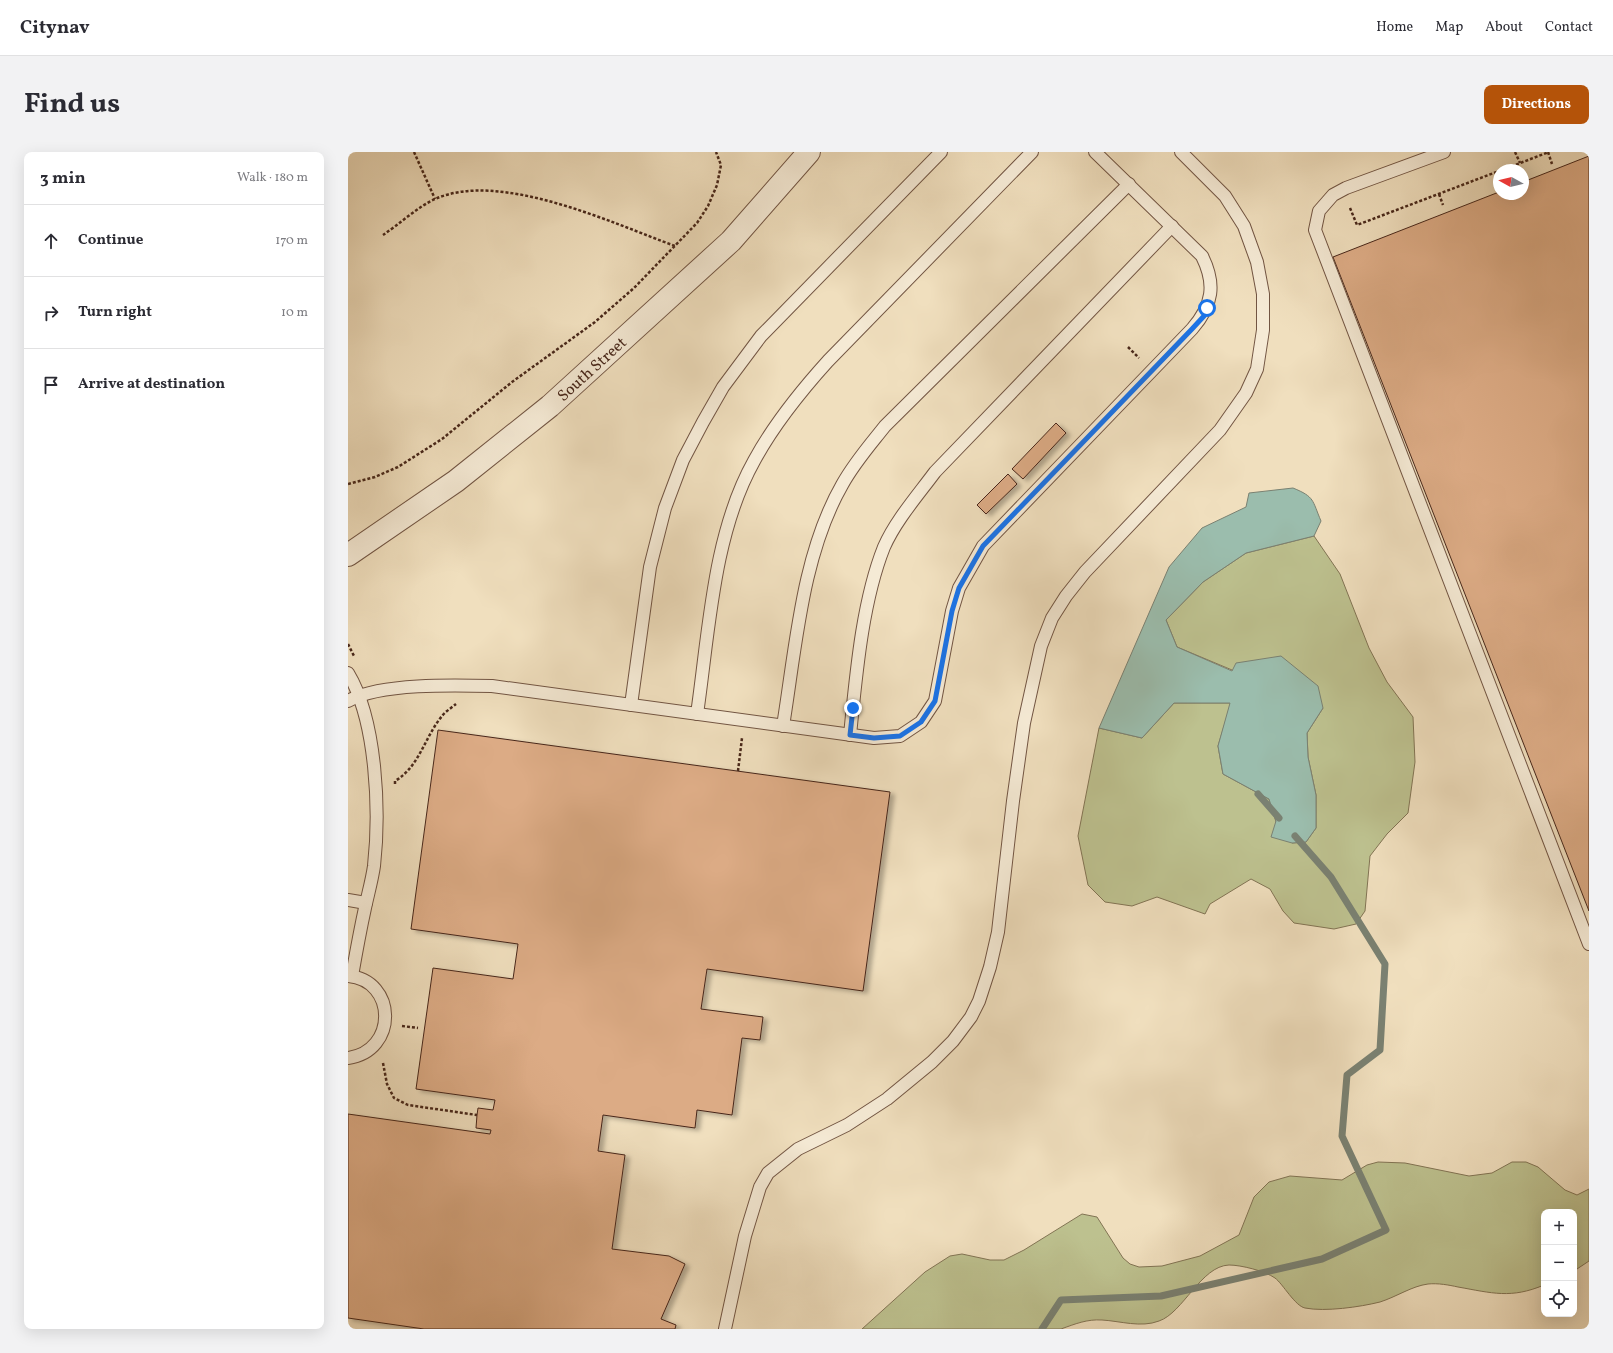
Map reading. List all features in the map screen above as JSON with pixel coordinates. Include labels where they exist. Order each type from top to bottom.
[{"type":"street","name":"South Street","points":[[348,555],[456,481],[550,406],[731,241],[809,152]]},
{"type":"lane","points":[[631,705],[650,567],[664,508],[683,460],[703,422],[723,387],[761,336],[941,152]]},
{"type":"lane","points":[[698,714],[719,563],[728,525],[754,461],[798,394],[828,361],[1032,152]]},
{"type":"lane","points":[[353,698],[383,690],[458,685],[492,686],[874,738],[900,736],[921,722],[935,701],[952,611],[959,588],[983,546],[1204,316],[1210,301],[1211,284],[1209,269],[1202,256],[1095,152]]},
{"type":"lane","points":[[726,1329],[745,1236],[760,1187],[768,1173],[798,1149],[847,1125],[887,1099],[932,1062],[953,1041],[971,1017],[979,1001],[990,967],[998,932],[1012,801],[1024,723],[1040,646],[1052,618],[1066,596],[1086,572],[1220,430],[1246,393],[1257,369],[1263,330],[1263,301],[1257,262],[1244,226],[1225,196],[1181,152]]},
{"type":"lane","points":[[1444,152],[1346,188],[1333,195],[1319,211],[1315,230],[1589,944]]},
{"type":"lane","points":[[784,726],[807,584],[816,544],[828,512],[842,484],[862,454],[885,426],[1128,184]]},
{"type":"lane","points":[[850,735],[857,669],[872,588],[885,546],[906,510],[935,472],[1172,226]]},
{"type":"lane","points":[[348,673],[353,698],[369,733],[373,761],[377,822],[374,867],[350,976],[370,985],[378,993],[383,1003],[385,1014],[385,1026],[381,1036],[374,1046],[366,1053],[348,1058]]},
{"type":"lane","points":[[348,900],[366,903]]},
{"type":"path","points":[[414,152],[435,199]]},
{"type":"path","points":[[348,484],[375,477],[398,467],[442,439],[512,382],[596,322],[634,288],[697,223],[708,206],[717,185],[721,165],[716,152]]},
{"type":"path","points":[[1515,152],[1520,163],[1549,152],[1552,164]]},
{"type":"path","points":[[1350,208],[1357,225],[1493,173]]},
{"type":"path","points":[[382,235],[435,199],[462,192],[496,190],[530,195],[562,205],[675,246]]},
{"type":"path","points":[[1439,194],[1443,205]]},
{"type":"path","points":[[348,644],[358,661]]},
{"type":"path","points":[[396,789],[395,781],[405,775],[414,764],[442,716],[456,704]]},
{"type":"path","points":[[738,771],[742,736]]},
{"type":"path","points":[[402,1022],[402,1031]]},
{"type":"path","points":[[402,1026],[418,1028]]},
{"type":"path","points":[[387,1059],[382,1064],[387,1084],[394,1098],[408,1105],[477,1115]]},
{"type":"green space","points":[[1314,536],[1340,574],[1369,648],[1387,682],[1413,717],[1415,762],[1408,813],[1387,834],[1370,856],[1365,911],[1356,924],[1334,929],[1294,923],[1283,911],[1270,889],[1251,879],[1210,904],[1205,914],[1157,897],[1132,906],[1105,902],[1088,885],[1078,836],[1099,728],[1142,738],[1174,703],[1231,703],[1218,746],[1223,774],[1269,799],[1276,822],[1292,843],[1306,842],[1316,828],[1316,795],[1308,757],[1307,733],[1323,708],[1177,647],[1166,620],[1203,582],[1246,553]]},
{"type":"green space","points":[[1378,1162],[1405,1163],[1469,1176],[1492,1173],[1512,1162],[1526,1162],[1538,1167],[1565,1190],[1577,1195],[1589,1189],[1589,1261],[1577,1269],[1577,1209],[1541,1209],[1541,1286],[1521,1292],[1501,1294],[1443,1284],[1428,1284],[1416,1287],[1386,1300],[1372,1304],[1342,1308],[1313,1309],[1305,1308],[1297,1303],[1271,1275],[1253,1269],[1229,1265],[1219,1267],[1210,1273],[1168,1316],[1152,1323],[1130,1324],[1091,1320],[1061,1329],[862,1329],[925,1272],[950,1256],[962,1254],[990,1260],[1004,1260],[1024,1250],[1082,1214],[1097,1217],[1123,1258],[1130,1264],[1139,1267],[1162,1266],[1200,1256],[1239,1235],[1254,1197],[1269,1182],[1290,1176],[1342,1180],[1367,1165]]},
{"type":"shaded area","points":[[1293,488],[1309,497],[1314,504],[1321,521],[1314,536],[1246,553],[1203,582],[1166,620],[1177,647],[1232,671],[1236,663],[1281,656],[1318,686],[1323,708],[1307,733],[1308,757],[1316,795],[1316,828],[1306,842],[1292,843],[1271,837],[1276,821],[1269,799],[1223,774],[1218,746],[1230,703],[1174,703],[1142,738],[1099,728],[1169,567],[1202,528],[1246,507],[1249,493]]},
{"type":"building","points":[[1589,156],[1589,911],[1333,257],[1493,194],[1493,200],[1529,200],[1529,180]]},
{"type":"building","points":[[1056,423],[1066,433],[1023,479],[1012,469]]},
{"type":"building","points":[[1008,474],[1017,484],[986,514],[977,505]]},
{"type":"building","points":[[438,730],[890,792],[863,991],[707,969],[701,1009],[763,1017],[760,1040],[742,1038],[732,1115],[697,1110],[695,1128],[603,1115],[598,1151],[625,1155],[612,1249],[669,1256],[685,1264],[661,1319],[676,1325],[675,1329],[424,1329],[348,1318],[348,1114],[490,1134],[491,1130],[476,1128],[477,1115],[478,1108],[493,1110],[495,1100],[416,1089],[433,968],[513,979],[518,944],[411,929]]},
{"type":"waterway","points":[[1258,794],[1279,818]]},
{"type":"waterway","points":[[1042,1329],[1061,1300],[1161,1296],[1322,1259],[1386,1230],[1342,1136],[1347,1075],[1380,1050],[1385,964],[1331,877],[1295,836]]},
{"type":"route","points":[[853,708],[850,735],[874,738],[900,736],[921,722],[935,701],[952,611],[959,588],[983,546],[1192,329],[1204,316],[1207,308]]}]
